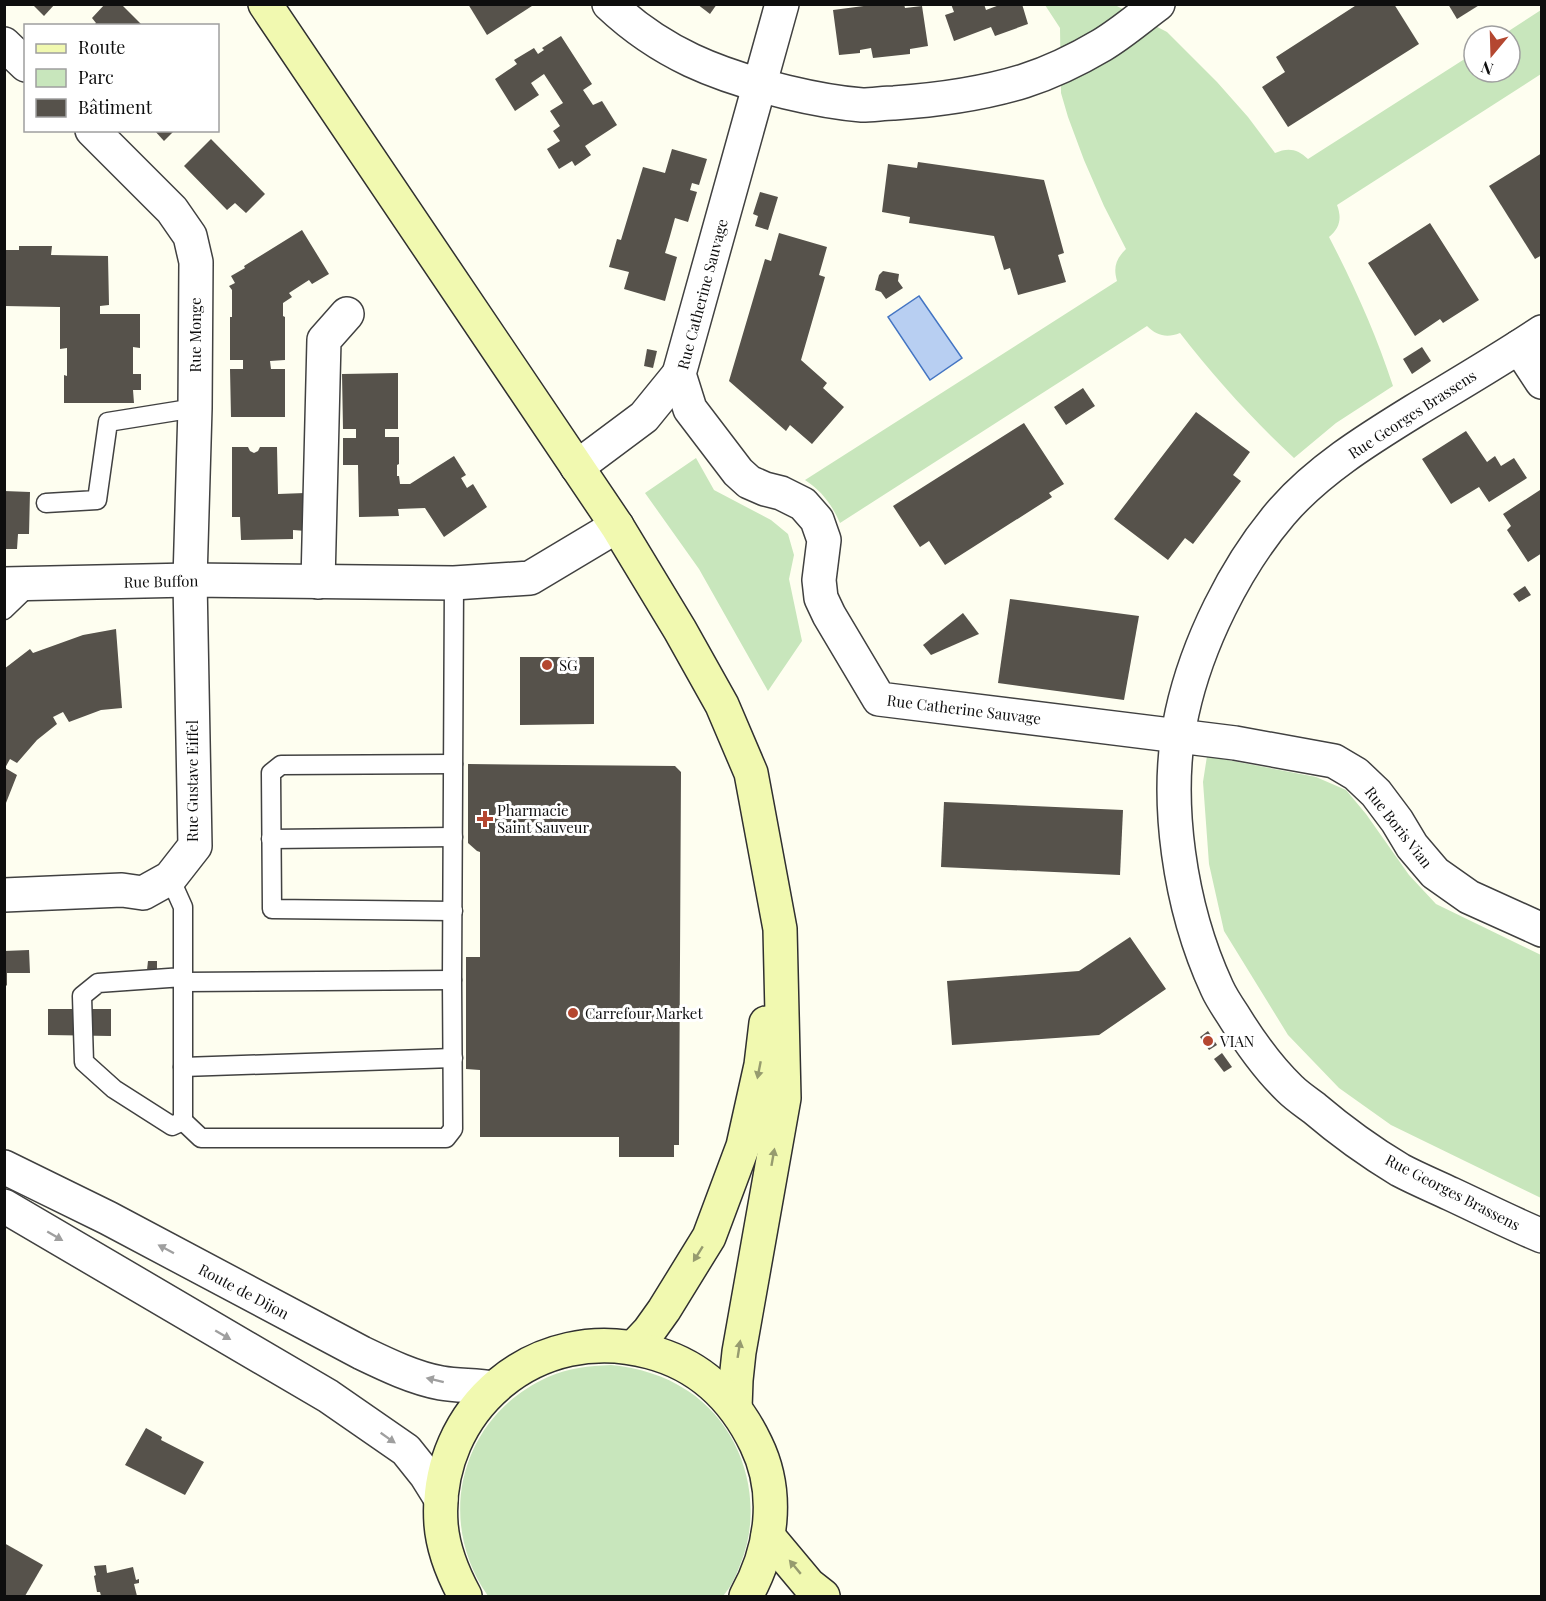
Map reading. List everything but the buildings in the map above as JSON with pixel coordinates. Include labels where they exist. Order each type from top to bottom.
[{"type":"main road","points":[[265,4],[617,526],[722,705],[751,773],[780,929],[784,1098],[739,1352],[735,1408]]},
{"type":"main road","points":[[634,1347],[664,1310],[710,1237],[743,1146],[760,1065],[780,929]]},
{"type":"main road","points":[[465,1596],[454,1575],[441,1525],[444,1474],[451,1450],[462,1428],[493,1388],[510,1375],[548,1354],[591,1345],[634,1347],[663,1355],[690,1368],[714,1386],[746,1422],[765,1468],[770,1513],[768,1536],[759,1569],[746,1596]]},
{"type":"main road","points":[[768,1536],[809,1585],[823,1596]]},
{"type":"street","points":[[609,4],[655,40],[682,57],[729,77],[829,101],[864,105],[929,100],[1024,81],[1102,45],[1158,4]]},
{"type":"street","name":"Rue Catherine Sauvage","points":[[782,4],[679,374],[690,409],[738,472],[749,482],[803,504],[817,520],[824,540],[819,580],[821,598],[879,699],[1178,735]]},
{"type":"street","points":[[4,44],[24,63]]},
{"type":"street","name":"Rue Monge","points":[[94,132],[172,210],[190,236],[196,262],[190,580]]},
{"type":"street","points":[[318,582],[324,340],[347,314]]},
{"type":"street","points":[[1530,340],[1542,382]]},
{"type":"street","name":"Rue Georges Brassens","points":[[1530,340],[1366,441],[1312,482],[1282,512],[1255,547],[1202,647],[1189,687],[1178,735],[1175,819],[1180,861],[1190,911],[1217,989],[1250,1042],[1289,1088],[1341,1131],[1400,1169],[1542,1236]]},
{"type":"street","points":[[577,467],[644,417],[679,374]]},
{"type":"street","name":"Rue Buffon","points":[[18,584],[190,580],[454,583],[530,578],[617,526]]},
{"type":"street","name":"Rue Gustave Eiffel","points":[[4,895],[122,890],[144,893],[170,878],[195,846],[190,580]]},
{"type":"street","name":"Rue Boris Vian","points":[[1178,735],[1234,742],[1334,761],[1356,774],[1376,794],[1397,821],[1412,846],[1435,873],[1469,897],[1542,930]]},
{"type":"street","name":"Route de Dijon","points":[[4,1167],[108,1218],[362,1353],[399,1370],[441,1383],[493,1388]]},
{"type":"street","points":[[4,1206],[328,1396],[406,1450],[441,1499]]},
{"type":"lane","points":[[46,503],[97,500],[108,422],[195,408]]},
{"type":"lane","points":[[170,878],[183,907],[183,1121],[201,1138],[446,1138],[453,1129],[454,583]]},
{"type":"lane","points":[[4,610],[18,584]]},
{"type":"lane","points":[[453,764],[280,765],[271,772],[272,909],[453,911]]},
{"type":"lane","points":[[271,838],[453,837]]},
{"type":"lane","points":[[183,1121],[172,1126],[114,1089],[84,1062],[82,996],[98,984],[183,980],[452,980]]},
{"type":"lane","points":[[183,1067],[453,1059]]},
{"type":"green space","points":[[1045,5],[1115,5],[1167,32],[1217,82],[1248,117],[1275,153],[1293,150],[1308,159],[1462,61],[1462,84],[1522,84],[1522,24],[1519,24],[1541,10],[1541,74],[1337,205],[1339,222],[1336,230],[1329,237],[1364,310],[1393,386],[1336,423],[1294,458],[1234,398],[1180,333],[1162,335],[1147,326],[840,523],[826,499],[805,480],[1117,281],[1116,264],[1126,249],[1104,206],[1068,117],[1061,93],[1060,28]]},
{"type":"green space","points":[[696,458],[714,490],[771,520],[788,534],[794,555],[789,579],[802,641],[768,691],[699,569],[645,493]]},
{"type":"green space","points":[[1207,756],[1316,777],[1346,790],[1409,875],[1436,904],[1541,955],[1541,1198],[1391,1125],[1339,1088],[1288,1035],[1224,931],[1209,864],[1203,782]]},
{"type":"green space","points":[[611,1365],[651,1373],[688,1391],[707,1406],[723,1425],[735,1446],[744,1468],[751,1517],[747,1541],[733,1581],[723,1596],[488,1596],[472,1566],[462,1535],[460,1503],[465,1472],[477,1443],[494,1417],[518,1394],[563,1371]]},
{"type":"water","points":[[919,296],[962,358],[930,380],[888,317]]},
{"type":"place","name":"SG","points":[[547,665]]},
{"type":"place","name":"Pharmacie Saint Sauveur","points":[[485,819]]},
{"type":"place","name":"Carrefour Market","points":[[573,1013]]},
{"type":"place","name":"VIAN","points":[[1208,1041]]}]
